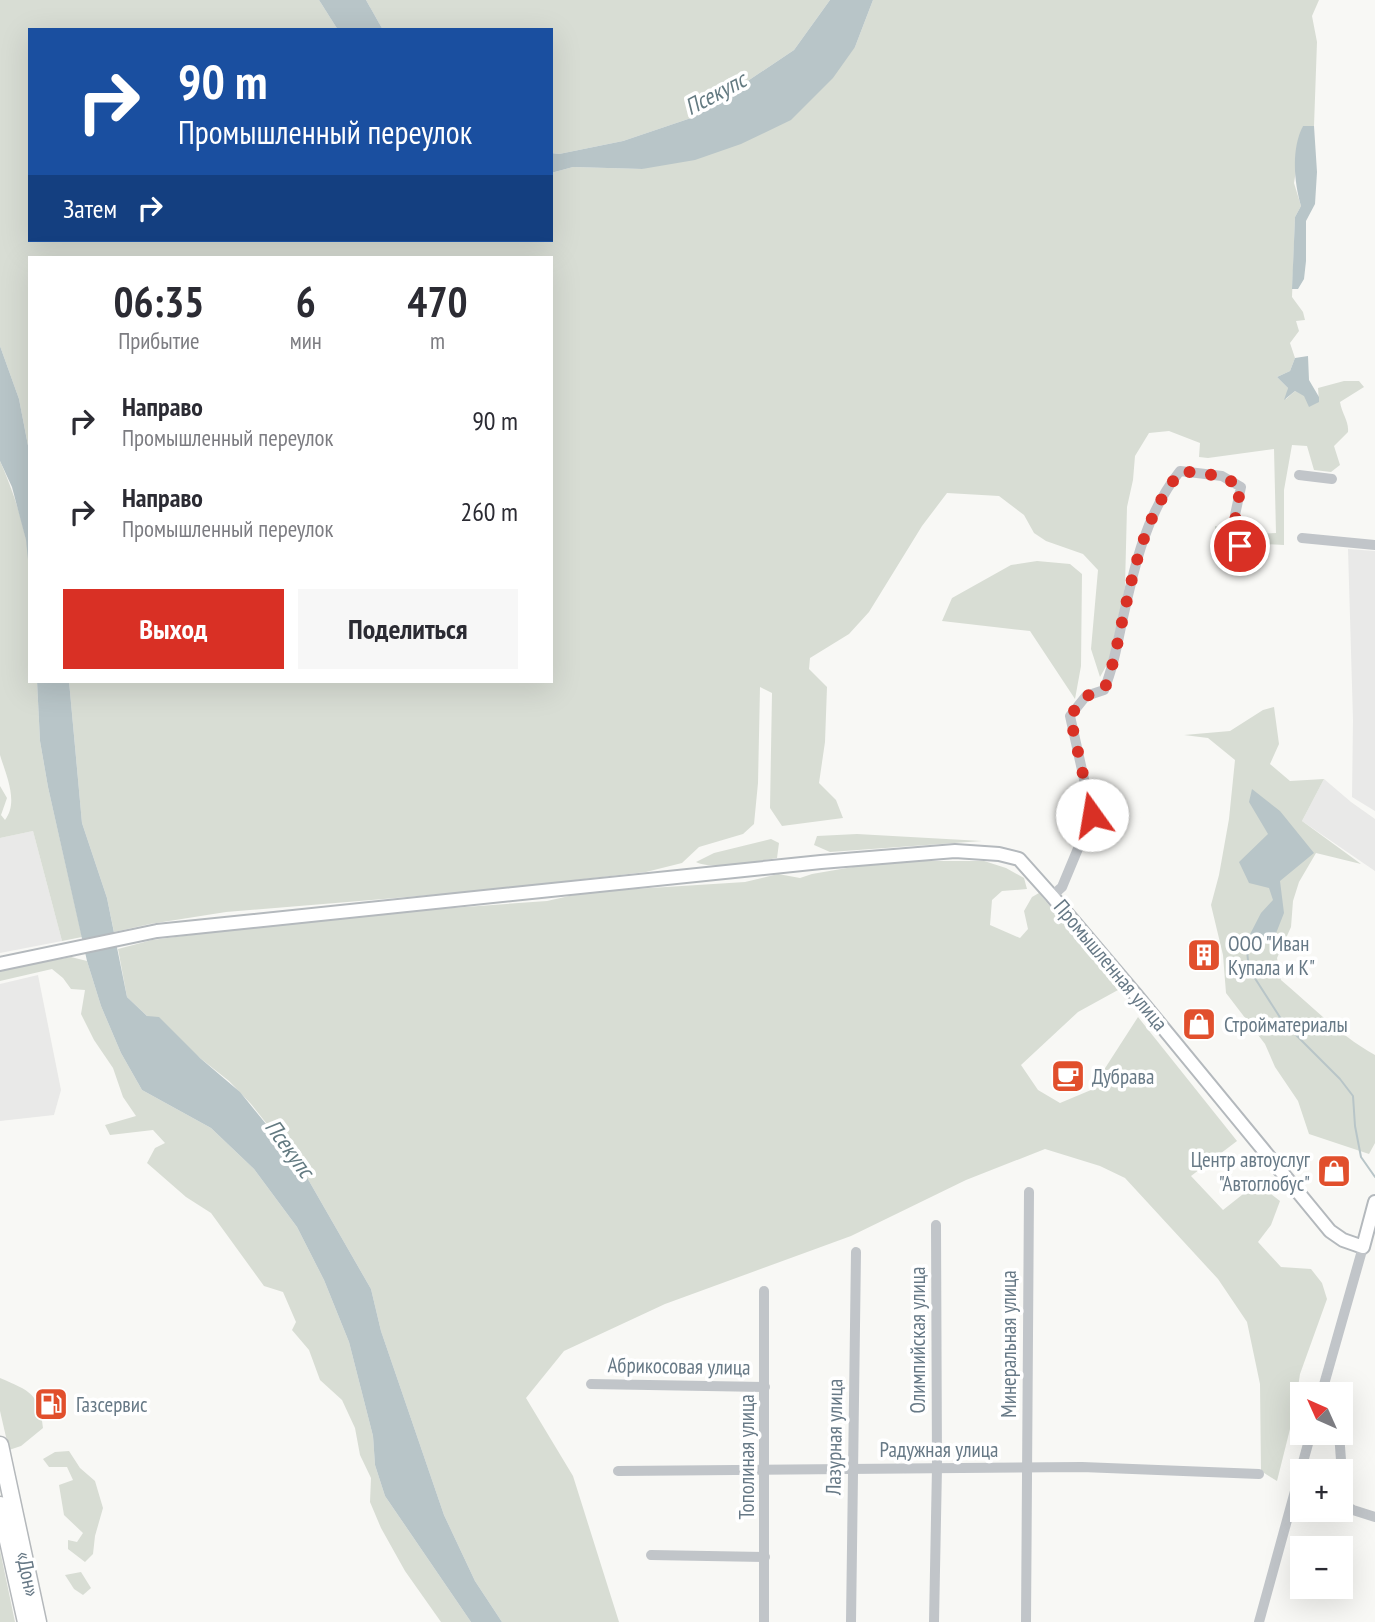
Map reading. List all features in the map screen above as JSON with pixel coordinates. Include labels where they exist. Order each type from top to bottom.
[{"type":"highway","name":"«Дон»","points":[[0,1445],[38,1622]]},
{"type":"highway","name":"«Дон»","points":[[0,1505],[26,1622]]},
{"type":"main road","name":"Промышленная улица","points":[[0,964],[157,931],[821,862],[955,851],[985,852],[1019,859],[1136,995],[1330,1231],[1343,1240],[1363,1247]]},
{"type":"main road","points":[[1363,1247],[1375,1202]]},
{"type":"street","points":[[1052,896],[1062,887],[1092,815],[1070,716],[1086,696],[1104,690],[1111,673],[1132,574],[1145,533],[1165,490],[1181,471],[1222,476],[1241,487],[1235,515],[1240,546],[1255,547]]},
{"type":"street","points":[[1299,475],[1332,479]]},
{"type":"street","points":[[1302,538],[1375,545]]},
{"type":"street","name":"Минеральная улица","points":[[1026,1622],[1029,1192]]},
{"type":"street","name":"Олимпийская улица","points":[[934,1622],[937,1467],[936,1225]]},
{"type":"street","points":[[1325,1382],[1363,1247]]},
{"type":"street","name":"Лазурная улица","points":[[851,1622],[856,1252]]},
{"type":"street","name":"Тополиная улица","points":[[764,1291],[764,1622]]},
{"type":"street","name":"Абрикосовая улица","points":[[592,1384],[765,1387]]},
{"type":"street","name":"Радужная улица","points":[[618,1471],[1082,1467],[1259,1474]]},
{"type":"street","points":[[1353,1510],[1375,1517]]},
{"type":"street","points":[[1259,1622],[1290,1515]]},
{"type":"street","points":[[651,1555],[765,1557]]},
{"type":"shaded area","points":[[0,0],[319,0],[337,28],[28,28],[28,242],[553,242],[553,172],[573,167],[642,169],[855,47],[873,0],[1319,0],[1312,16],[1317,42],[1314,126],[1303,126],[1294,183],[1301,206],[1295,217],[1292,297],[1303,312],[1305,320],[1296,321],[1299,331],[1290,343],[1295,358],[1290,371],[1277,377],[1288,388],[1286,399],[1295,391],[1319,402],[1318,388],[1344,381],[1359,381],[1364,387],[1340,402],[1348,432],[1334,446],[1340,465],[1331,472],[1314,470],[1307,446],[1292,445],[1284,490],[1284,545],[1264,544],[1215,532],[1215,526],[1251,534],[1276,533],[1274,449],[1199,457],[1200,443],[1169,431],[1149,433],[1135,456],[1127,507],[1125,587],[1109,661],[1100,677],[1091,649],[1098,570],[1083,554],[1046,541],[1034,533],[1024,515],[999,496],[947,493],[922,526],[869,612],[849,634],[810,658],[809,669],[827,687],[825,742],[819,783],[836,800],[843,818],[782,826],[770,808],[772,693],[760,687],[758,783],[754,824],[743,834],[699,847],[682,863],[646,872],[480,891],[226,912],[114,932],[107,898],[82,823],[69,683],[553,683],[553,256],[28,256],[28,446],[19,399],[0,346]]},
{"type":"shaded area","points":[[319,0],[366,0],[382,28],[337,28]]},
{"type":"shaded area","points":[[366,0],[830,0],[794,50],[694,117],[623,141],[559,154],[553,153],[553,28],[382,28]]},
{"type":"shaded area","points":[[830,0],[873,0],[855,47],[833,78],[791,120],[741,144],[695,160],[642,169],[573,167],[553,172],[553,153],[623,141],[694,117],[794,50]]},
{"type":"shaded area","points":[[1303,126],[1314,126],[1317,172],[1315,204],[1306,221],[1304,279],[1298,289],[1292,289],[1295,217],[1301,206],[1295,176],[1295,155]]},
{"type":"shaded area","points":[[0,346],[19,399],[28,446],[28,560],[26,540],[12,487],[0,461]]},
{"type":"shaded area","points":[[1308,356],[1309,380],[1319,397],[1319,402],[1309,407],[1304,396],[1295,391],[1284,400],[1288,388],[1277,377],[1290,371],[1295,358]]},
{"type":"shaded area","points":[[0,461],[15,499],[28,550],[28,683],[37,683],[40,741],[48,787],[82,937],[62,941],[33,831],[0,838],[0,786],[7,798],[1,815],[5,820],[9,813],[11,797],[0,755]]},
{"type":"shaded area","points":[[1348,549],[1375,551],[1375,811],[1352,797],[1353,720]]},
{"type":"shaded area","points":[[1037,561],[1070,564],[1082,574],[1081,666],[1075,699],[1030,631],[942,621],[952,598],[1011,565]]},
{"type":"shaded area","points":[[37,683],[69,683],[82,823],[107,898],[127,997],[147,1016],[159,1017],[200,1058],[240,1092],[301,1167],[371,1289],[381,1331],[444,1515],[475,1581],[502,1622],[471,1622],[385,1496],[375,1465],[373,1436],[349,1342],[324,1280],[297,1227],[254,1169],[211,1128],[142,1090],[121,1053],[101,1006],[87,961],[40,741]]},
{"type":"shaded area","points":[[1274,707],[1279,744],[1270,764],[1290,781],[1324,779],[1302,821],[1361,864],[1316,853],[1299,882],[1293,901],[1291,927],[1277,958],[1281,980],[1338,1029],[1375,1055],[1375,1143],[1369,1154],[1309,1134],[1298,1101],[1275,1067],[1265,1044],[1226,993],[1223,955],[1211,905],[1229,819],[1235,760],[1208,738],[1184,735],[1230,731],[1263,710]]},
{"type":"shaded area","points":[[1324,779],[1375,819],[1375,871],[1302,821]]},
{"type":"shaded area","points":[[1252,789],[1280,811],[1314,853],[1280,881],[1284,913],[1273,941],[1246,942],[1261,913],[1273,900],[1269,888],[1249,883],[1239,862],[1268,834],[1249,802]]},
{"type":"shaded area","points":[[33,831],[62,941],[0,953],[0,838]]},
{"type":"shaded area","points":[[857,834],[982,841],[830,852],[814,845],[817,836]]},
{"type":"shaded area","points":[[771,839],[779,843],[777,858],[713,866],[696,862],[714,853]]},
{"type":"shaded area","points":[[984,861],[1006,868],[1024,878],[1027,889],[1002,891],[992,900],[990,925],[1020,938],[1028,929],[1024,911],[1032,897],[1039,893],[1118,990],[1078,1012],[1021,1065],[1038,1090],[1060,1103],[1091,1090],[1138,1017],[1237,1141],[1191,1176],[1223,1210],[1257,1183],[1280,1201],[1271,1225],[1258,1242],[1281,1267],[1311,1269],[1322,1283],[1327,1299],[1299,1382],[1290,1382],[1290,1429],[1277,1481],[1261,1471],[1260,1384],[1247,1322],[1218,1279],[1125,1178],[1100,1166],[1045,1149],[966,1180],[851,1236],[665,1304],[564,1351],[526,1398],[573,1476],[619,1622],[502,1622],[475,1581],[444,1515],[381,1331],[371,1289],[301,1167],[251,1104],[229,1081],[127,997],[118,949],[152,940],[328,917],[547,901],[587,892],[745,882],[778,874],[800,878],[876,863]]},
{"type":"shaded area","points":[[71,957],[87,961],[101,1006],[121,1053],[142,1090],[211,1128],[254,1169],[297,1227],[324,1280],[349,1342],[373,1436],[375,1465],[385,1496],[471,1622],[441,1622],[405,1571],[370,1502],[371,1478],[360,1455],[355,1428],[342,1400],[320,1380],[309,1350],[292,1330],[296,1322],[283,1292],[264,1286],[211,1213],[186,1197],[147,1163],[155,1148],[165,1143],[153,1130],[110,1135],[105,1125],[136,1116],[123,1097],[113,1068],[81,1014],[85,990],[71,989],[52,969],[0,981],[0,970]]},
{"type":"shaded area","points":[[38,975],[61,1090],[54,1115],[0,1121],[0,984]]},
{"type":"shaded area","points":[[0,1378],[26,1390],[36,1400],[43,1428],[21,1446],[9,1450],[0,1411]]},
{"type":"shaded area","points":[[69,1451],[80,1468],[95,1481],[103,1508],[93,1554],[85,1562],[68,1549],[68,1540],[77,1542],[83,1533],[64,1515],[59,1485],[73,1480],[67,1467],[49,1467],[43,1459],[55,1452]]},
{"type":"shaded area","points":[[0,1550],[15,1622],[0,1622]]},
{"type":"shaded area","points":[[81,1572],[91,1588],[83,1595],[74,1589],[65,1575]]},
{"type":"waterway","points":[[1246,942],[1249,969],[1283,1022],[1340,1079],[1353,1096],[1361,1157],[1375,1177]]},
{"type":"place","name":"ООО \"Иван Купала и К\"","points":[[1204,955]]},
{"type":"place","name":"Стройматериалы","points":[[1199,1024]]},
{"type":"place","name":"Дубрава","points":[[1068,1076]]},
{"type":"place","name":"Центр автоуслуг \"Автоглобус\"","points":[[1334,1171]]},
{"type":"place","name":"Газсервис","points":[[51,1404]]},
{"type":"route","points":[[1092,815],[1070,716],[1086,696],[1104,690],[1111,673],[1132,574],[1145,533],[1165,490],[1181,471],[1222,476],[1241,487],[1235,515],[1240,546]]},
{"type":"water label","name":"Псекупс","points":[[715,93]]},
{"type":"water label","name":"Псекупс","points":[[290,1148]]}]
